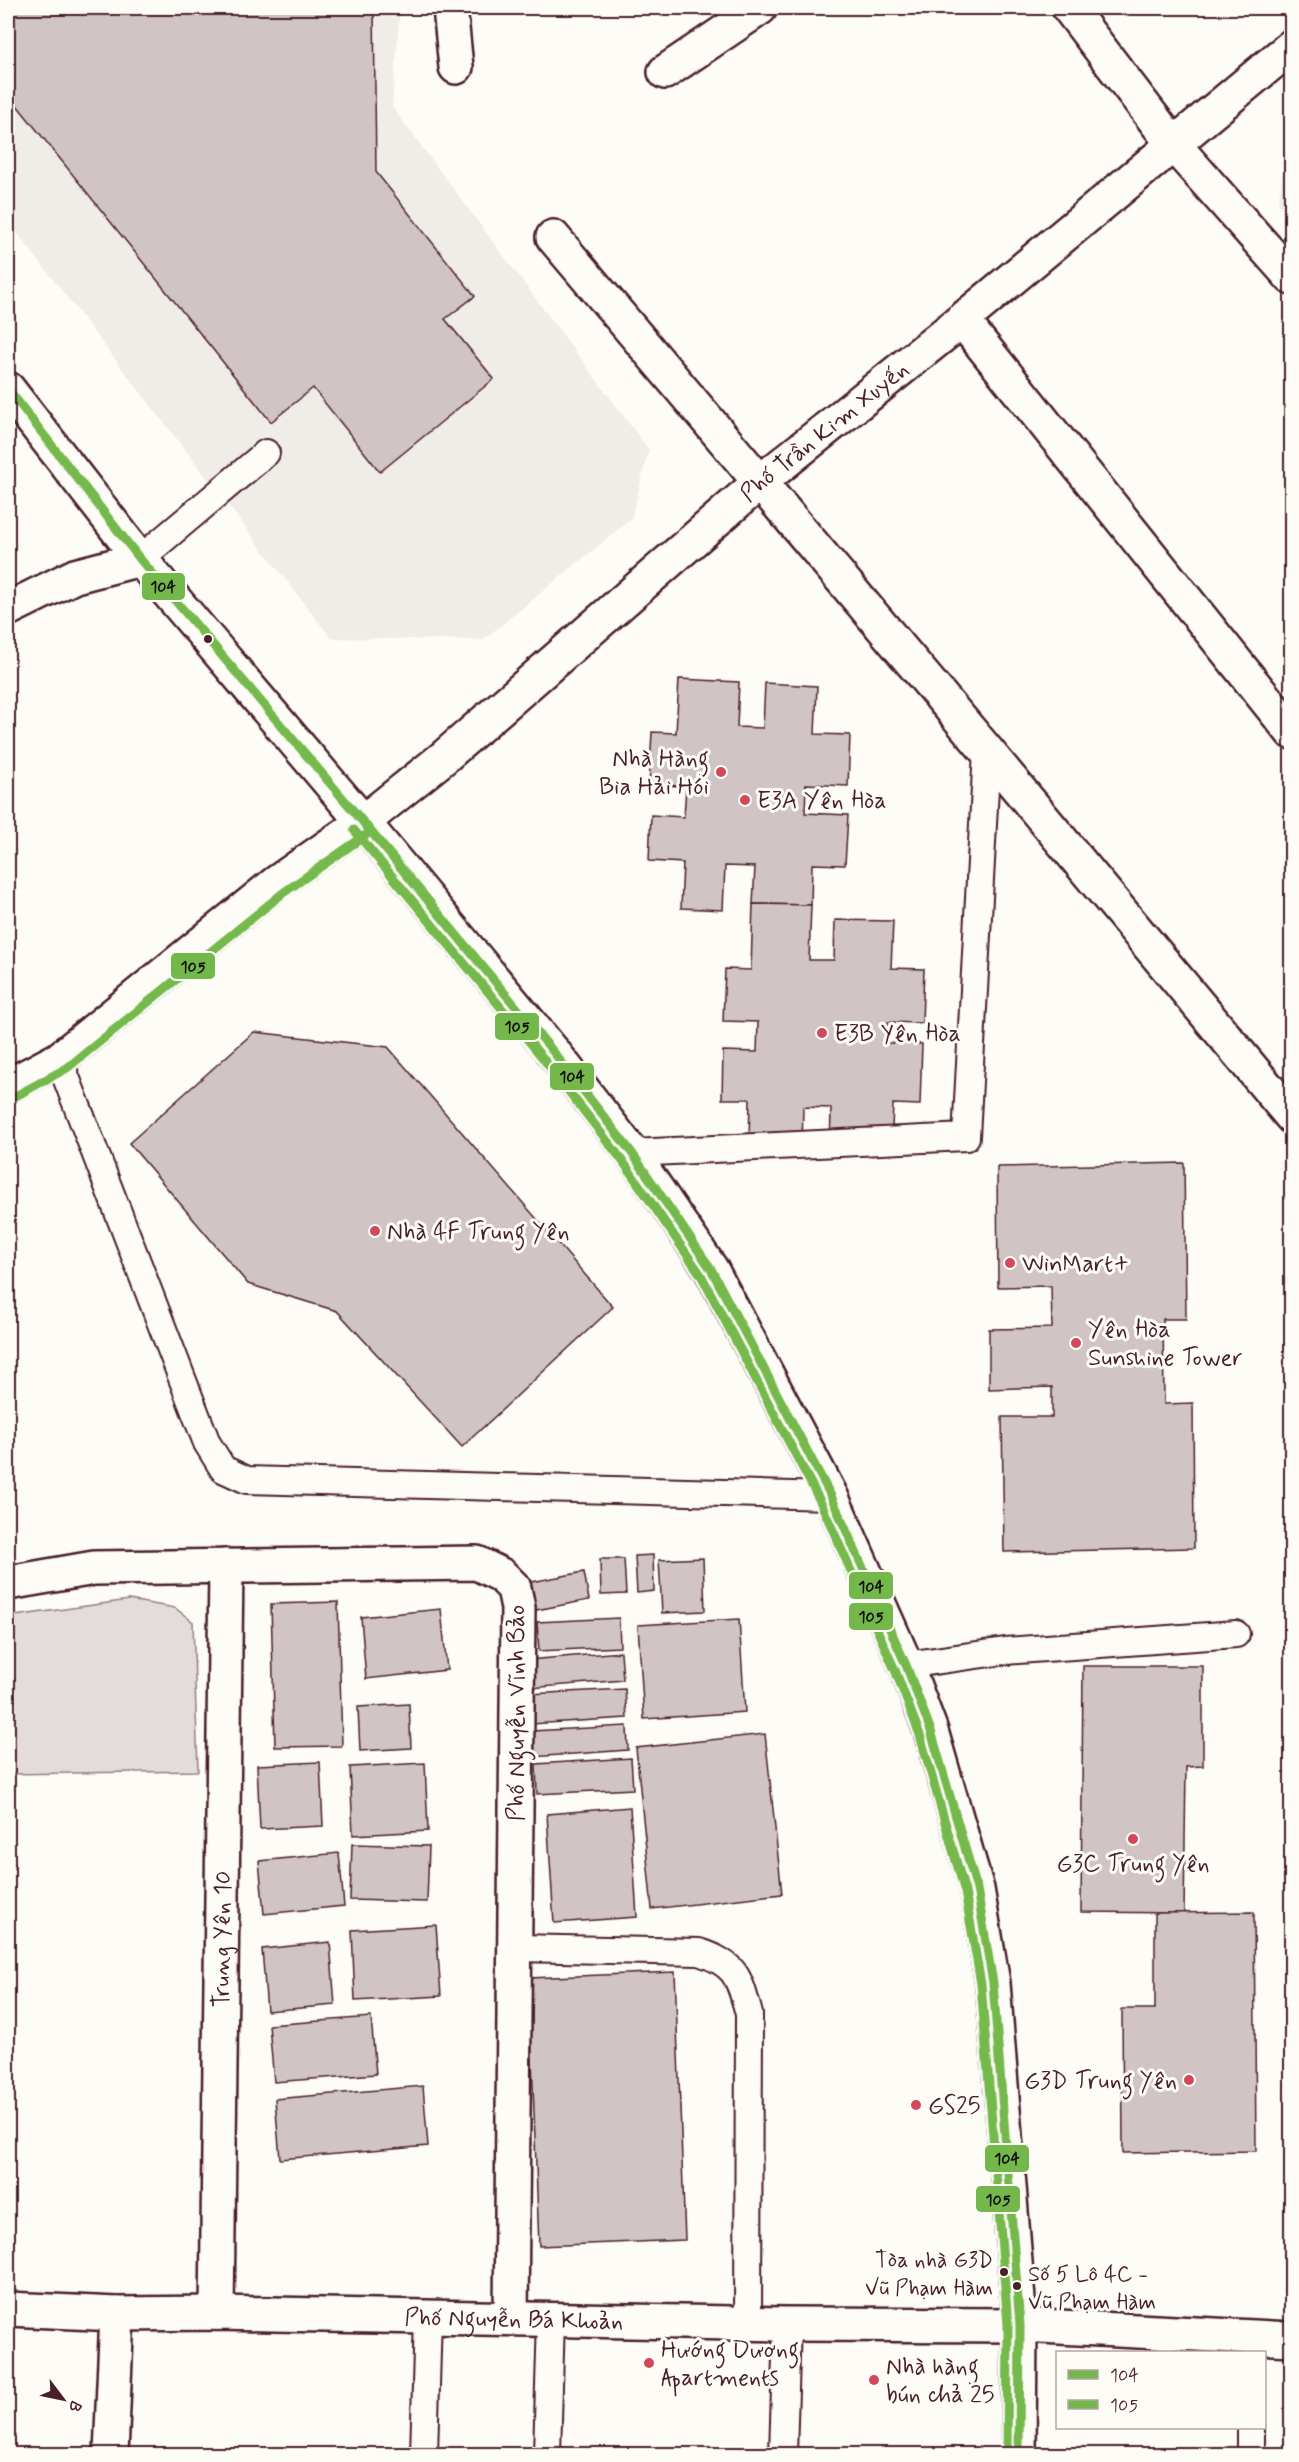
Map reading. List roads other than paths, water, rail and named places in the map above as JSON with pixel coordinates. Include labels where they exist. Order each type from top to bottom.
[{"type":"street","points":[[450,8],[456,67]]},
{"type":"street","points":[[665,72],[760,8]]},
{"type":"street","points":[[1070,8],[1173,144],[1292,278]]},
{"type":"street","name":"Phố Trần Kim Xuyến","points":[[8,1086],[59,1059],[276,883],[363,822],[443,758],[760,482],[962,320],[1292,45]]},
{"type":"street","points":[[553,237],[987,751],[1292,1117]]},
{"type":"street","points":[[962,320],[1292,732]]},
{"type":"street","points":[[8,389],[140,558],[551,1049],[632,1153],[711,1269],[831,1496],[906,1665],[931,1731],[974,1878],[993,1983],[1020,2325],[1019,2454]]},
{"type":"street","points":[[8,609],[75,576],[140,558]]},
{"type":"street","name":"Phố Nguyễn Vĩnh Bảo","points":[[8,1583],[94,1568],[477,1563],[501,1575],[514,1588],[518,1608],[511,2317]]},
{"type":"street","name":"Trung Yên 10","points":[[217,2313],[226,1566]]},
{"type":"street","name":"Phố Nguyễn Bá Khoản","points":[[8,2309],[117,2314],[511,2317],[787,2325],[1020,2325],[1252,2345],[1292,2339]]},
{"type":"street","points":[[111,2454],[117,2314]]},
{"type":"lane","points":[[140,558],[266,453]]},
{"type":"lane","points":[[632,1153],[966,1137],[987,751]]},
{"type":"lane","points":[[59,1059],[207,1443],[224,1469],[247,1480],[831,1496]]},
{"type":"lane","points":[[906,1665],[1005,1651],[1236,1634]]},
{"type":"lane","points":[[516,1948],[699,1952],[719,1958],[739,1977],[749,2014],[748,2324]]},
{"type":"lane","points":[[424,2454],[428,2316]]},
{"type":"lane","points":[[547,2454],[551,2318]]},
{"type":"lane","points":[[783,2454],[787,2325]]},
{"type":"lane","points":[[1251,2429],[1251,2454]]},
{"type":"place","name":"Nhà Hàng Bia Hải Hói","points":[[721,772]]},
{"type":"place","name":"E3A Yên Hòa","points":[[745,800]]},
{"type":"place","name":"E3B Yên Hòa","points":[[822,1033]]},
{"type":"place","name":"Nhà 4F Trung Yên","points":[[375,1231]]},
{"type":"place","name":"WinMart+","points":[[1010,1263]]},
{"type":"place","name":"Yên Hòa Sunshine Tower","points":[[1076,1343]]},
{"type":"place","name":"G3C Trung Yên","points":[[1133,1839]]},
{"type":"place","name":"G3D Trung Yên","points":[[1189,2080]]},
{"type":"place","name":"GS25","points":[[916,2105]]},
{"type":"place","name":"Tòa nhà G3D Vũ Phạm Hàm","points":[[1004,2272]]},
{"type":"place","name":"Số 5 Lô 4C - Vũ Phạm Hàm","points":[[1017,2286]]},
{"type":"place","name":"Hướng Dương Apartments","points":[[649,2363]]},
{"type":"place","name":"Nhà hàng bún chả 25","points":[[874,2380]]}]
